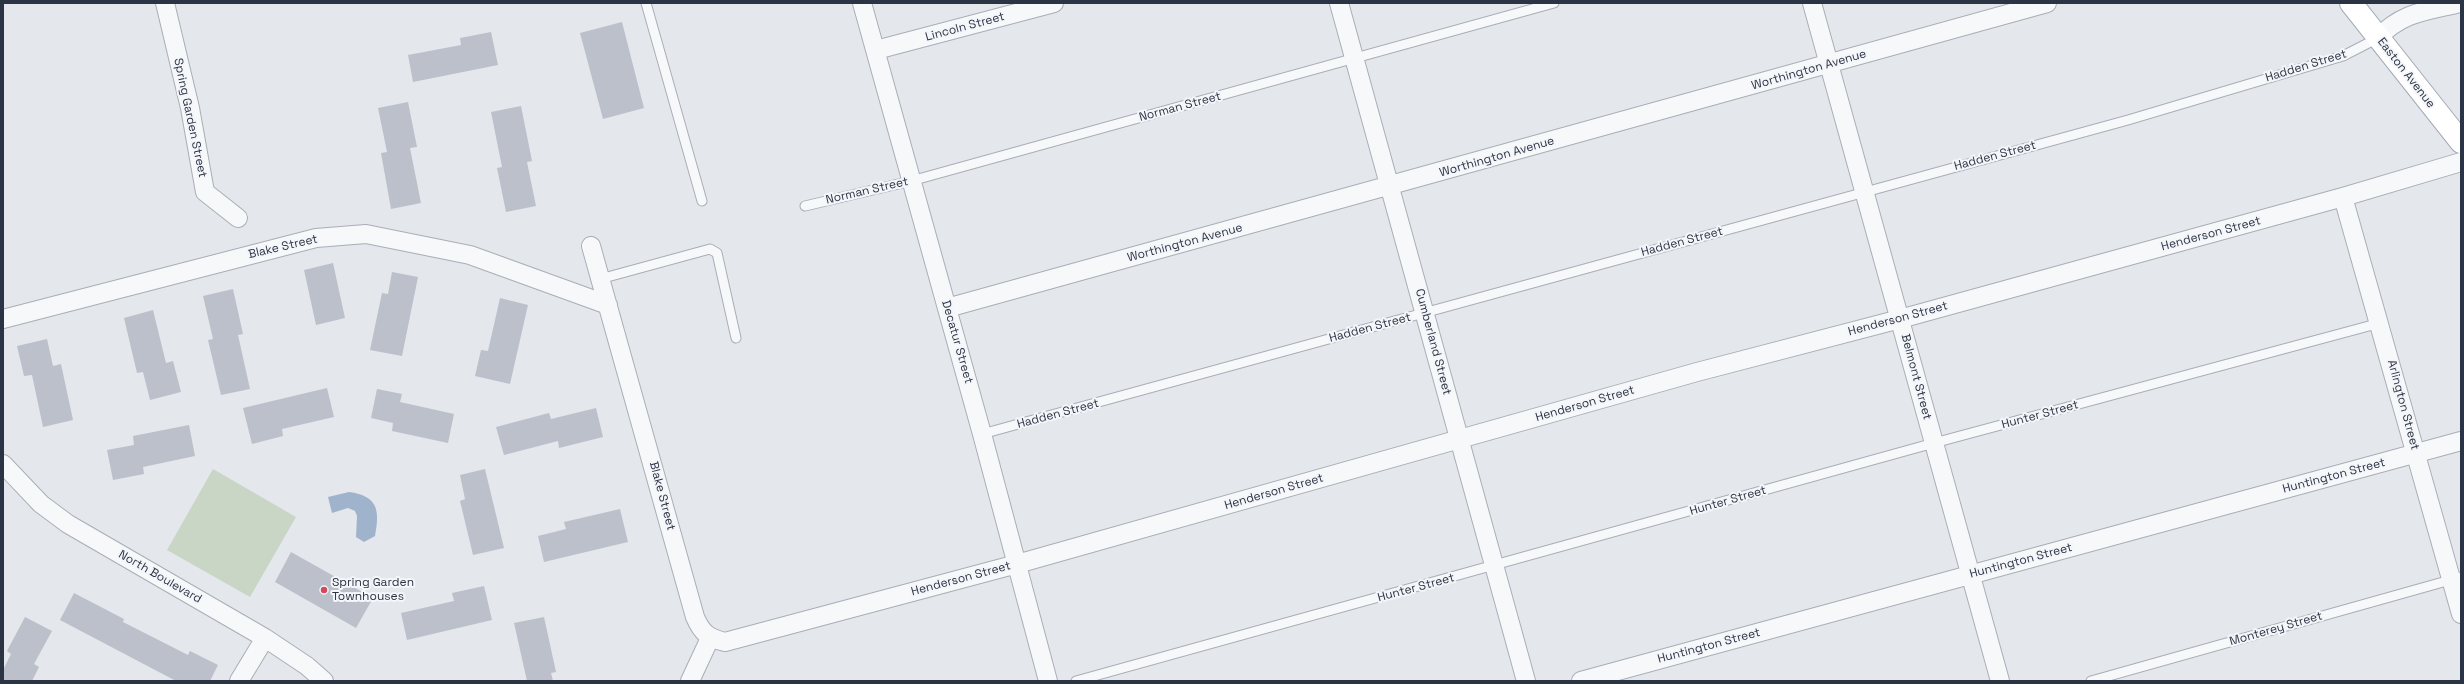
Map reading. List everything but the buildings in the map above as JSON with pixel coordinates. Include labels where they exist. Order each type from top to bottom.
[{"type":"main road","name":"Easton Avenue","points":[[2351,3],[2461,142]]},
{"type":"street","name":"Spring Garden Street","points":[[165,3],[190,108],[205,192],[238,218]]},
{"type":"street","name":"Decatur Street","points":[[862,3],[982,434],[1048,681]]},
{"type":"street","name":"Lincoln Street","points":[[876,50],[1054,3]]},
{"type":"street","name":"Cumberland Street","points":[[1339,3],[1526,681]]},
{"type":"street","name":"Belmont Street","points":[[1812,3],[2000,681]]},
{"type":"street","name":"Worthington Avenue","points":[[947,308],[1390,187],[2047,3]]},
{"type":"street","points":[[2378,38],[2391,25],[2406,16],[2460,3]]},
{"type":"street","name":"Henderson Street","points":[[710,638],[725,642],[1017,564],[1697,372],[1900,319],[2344,197],[2461,162]]},
{"type":"street","name":"Arlington Street","points":[[2344,197],[2416,453],[2456,578],[2461,614]]},
{"type":"street","name":"Blake Street","points":[[3,319],[316,238],[366,234],[470,255],[608,304]]},
{"type":"street","name":"Blake Street","points":[[591,246],[695,617],[700,630],[710,638]]},
{"type":"street","name":"Huntington Street","points":[[1581,681],[2461,441]]},
{"type":"street","name":"North Boulevard","points":[[3,464],[41,504],[68,524],[265,638],[307,666],[324,681]]},
{"type":"street","points":[[239,681],[265,638]]},
{"type":"street","points":[[690,681],[710,638]]},
{"type":"lane","points":[[646,3],[702,201]]},
{"type":"lane","name":"Norman Street","points":[[805,206],[911,181],[1554,3]]},
{"type":"lane","name":"Hadden Street","points":[[982,434],[2128,120],[2343,56],[2378,38]]},
{"type":"lane","points":[[600,279],[710,249],[717,252],[736,338]]},
{"type":"lane","name":"Hunter Street","points":[[1076,681],[1934,443],[2380,323]]},
{"type":"lane","name":"Monterey Street","points":[[2091,681],[2456,578]]},
{"type":"green space","points":[[213,469],[296,517],[250,597],[167,550]]},
{"type":"water","points":[[349,492],[366,497],[375,506],[377,512],[377,527],[375,536],[364,542],[356,537],[357,516],[355,511],[348,508],[332,513],[328,497]]},
{"type":"place","name":"Spring Garden Townhouses","points":[[324,590]]}]
